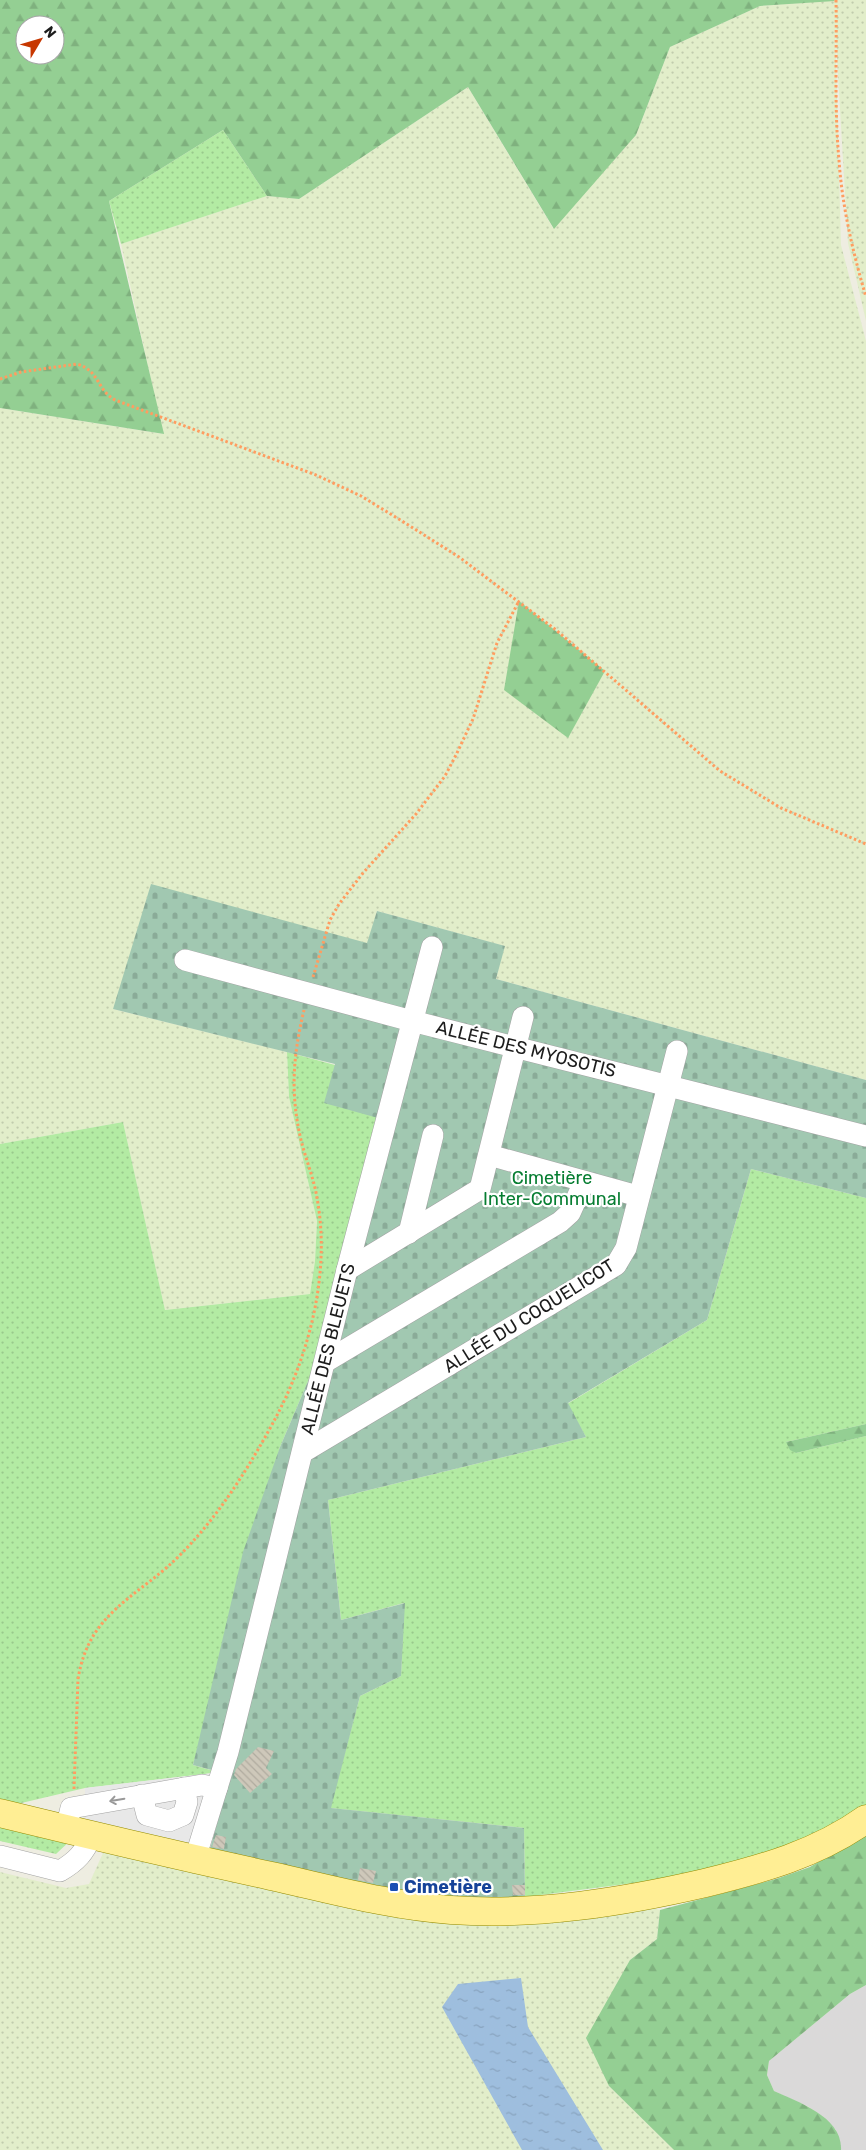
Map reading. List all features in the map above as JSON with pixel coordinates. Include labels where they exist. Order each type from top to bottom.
[{"type":"main road","points":[[0,1813],[76,1824],[195,1859],[343,1892],[451,1910],[532,1910],[650,1895],[752,1871],[792,1859],[823,1846],[866,1819]]},
{"type":"street","name":"ALLÉE DES BLEUETS","points":[[195,1859],[228,1752],[347,1270],[432,947]]},
{"type":"street","name":"ALLÉE DES MYOSOTIS","points":[[186,960],[412,1021],[516,1045],[866,1136]]},
{"type":"street","points":[[347,1270],[480,1189],[523,1017]]},
{"type":"street","name":"ALLÉE DU COQUELICOT","points":[[303,1452],[616,1266],[626,1248],[677,1051]]},
{"type":"street","points":[[409,1233],[433,1135]]},
{"type":"street","points":[[489,1155],[638,1196]]},
{"type":"street","points":[[325,1362],[560,1222],[570,1213],[584,1182]]},
{"type":"street","points":[[0,1856],[60,1870],[76,1862],[76,1824],[142,1795],[202,1785],[217,1788]]},
{"type":"street","points":[[142,1795],[147,1815],[170,1821],[184,1815],[187,1802],[184,1788]]},
{"type":"path","points":[[836,0],[836,109],[839,161],[852,239],[866,297]]},
{"type":"path","points":[[0,379],[21,372],[77,364],[86,366],[93,372],[104,391],[115,400],[288,463],[361,496],[459,556],[519,601],[556,630],[720,771],[781,808],[866,844]]},
{"type":"path","points":[[76,1824],[78,1679],[81,1663],[91,1636],[108,1615],[183,1552],[218,1510],[253,1458],[274,1420],[291,1385],[307,1339],[319,1275],[321,1233],[317,1198],[297,1120],[293,1077],[298,1036],[330,920],[339,904],[363,873],[416,814],[445,776],[474,719],[497,644],[519,601]]},
{"type":"shaded area","points":[[213,1773],[193,1846],[85,1820],[85,1788]]},
{"type":"shaded area","points":[[866,1985],[866,2150],[841,2150],[836,2130],[825,2118],[809,2107],[774,2091],[767,2075],[769,2061],[850,1994]]},
{"type":"green space","points":[[0,0],[835,1],[760,6],[670,47],[636,135],[554,229],[468,87],[299,199],[267,196],[223,130],[109,201],[164,434],[0,408]]},
{"type":"green space","points":[[835,0],[866,0],[866,321],[848,243],[835,26],[841,245],[866,341],[866,1080],[496,979],[504,946],[377,911],[368,944],[113,1009],[287,1052],[289,1097],[317,1221],[315,1261],[310,1294],[165,1310],[123,1122],[0,1144],[0,408],[163,434],[121,244],[267,196],[299,199],[468,87],[553,228],[636,135],[670,47],[760,6]]},
{"type":"green space","points":[[223,130],[267,196],[121,244],[109,201]]},
{"type":"green space","points":[[519,601],[605,671],[568,738],[504,690]]},
{"type":"green space","name":"Cimetière Inter-Communal","points":[[151,884],[367,943],[377,911],[505,946],[496,979],[866,1080],[866,1198],[751,1169],[707,1320],[568,1403],[586,1437],[328,1500],[341,1620],[405,1603],[401,1676],[360,1696],[331,1808],[524,1828],[525,1897],[451,1896],[399,1890],[318,1874],[210,1849],[230,1775],[193,1765],[243,1552],[280,1447],[314,1367],[378,1118],[324,1103],[335,1064],[113,1009]]},
{"type":"green space","points":[[287,1052],[335,1065],[378,1118],[314,1367],[280,1447],[193,1765],[214,1771],[213,1773],[85,1788],[13,1805],[0,1802],[0,1144],[123,1122],[165,1310],[310,1294],[315,1261],[317,1221],[289,1097]]},
{"type":"green space","points":[[751,1169],[866,1198],[866,1424],[786,1442],[796,1453],[866,1436],[866,1810],[779,1854],[649,1881],[525,1897],[524,1828],[330,1808],[360,1696],[401,1676],[404,1603],[341,1620],[328,1500],[586,1437],[567,1404],[707,1320]]},
{"type":"green space","points":[[866,1424],[866,1436],[796,1453],[790,1450],[786,1442]]},
{"type":"green space","points":[[0,1824],[72,1839],[56,1854],[0,1841]]},
{"type":"green space","points":[[866,1833],[866,1985],[850,1994],[769,2061],[767,2075],[774,2091],[817,2112],[835,2128],[840,2138],[841,2150],[674,2150],[609,2086],[586,2038],[630,1960],[657,1939],[660,1910],[776,1879],[810,1867]]},
{"type":"green space","points":[[113,1848],[336,1899],[643,1905],[660,1910],[657,1939],[630,1960],[609,2086],[674,2150],[0,2150],[0,1872],[66,1888],[89,1884],[103,1853]]},
{"type":"water","points":[[521,1978],[528,2027],[603,2150],[522,2150],[442,2007],[458,1984]]},
{"type":"building","points":[[258,1747],[274,1751],[266,1768],[272,1774],[250,1793],[234,1775],[236,1769]]},
{"type":"building","points":[[216,1835],[226,1837],[224,1849],[212,1847]]},
{"type":"building","points":[[360,1868],[376,1871],[373,1883],[358,1880]]},
{"type":"building","points":[[512,1885],[525,1885],[525,1895],[513,1895]]},
{"type":"place","name":"Cimetière","points":[[394,1887]]}]
